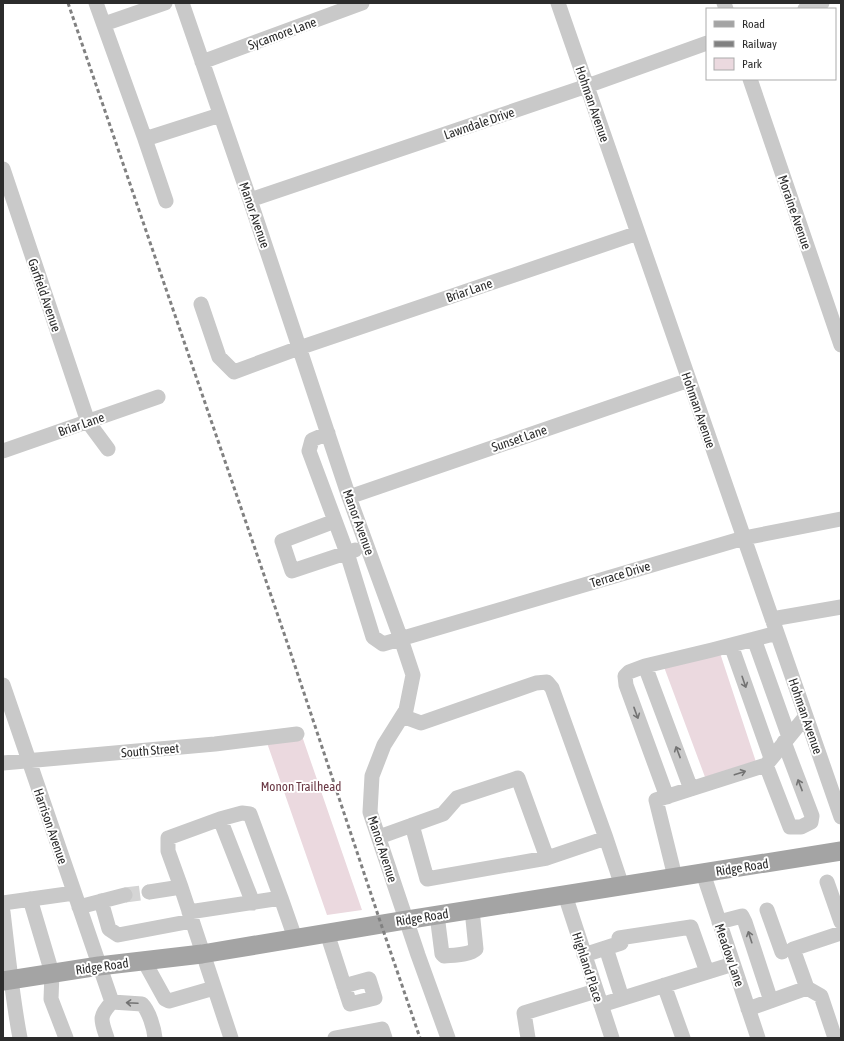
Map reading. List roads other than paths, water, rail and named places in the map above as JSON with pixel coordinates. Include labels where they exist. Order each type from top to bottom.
[{"type":"main road","name":"Ridge Road","points":[[7,980],[99,966],[202,954],[675,877],[841,852]]},
{"type":"street","points":[[96,3],[166,200]]},
{"type":"street","points":[[104,24],[165,3]]},
{"type":"street","name":"Manor Avenue","points":[[182,3],[250,200],[349,496],[413,674],[406,710],[384,745],[372,776],[370,812],[418,955],[448,1038]]},
{"type":"street","name":"Sycamore Lane","points":[[202,62],[362,3]]},
{"type":"street","name":"Hohman Avenue","points":[[558,3],[841,817]]},
{"type":"street","points":[[808,8],[822,3]]},
{"type":"street","name":"Lawndale Drive","points":[[250,200],[587,86],[706,43]]},
{"type":"street","name":"Moraine Avenue","points":[[750,80],[841,345]]},
{"type":"street","points":[[145,139],[220,114]]},
{"type":"street","name":"Garfield Avenue","points":[[3,169],[88,422],[108,449]]},
{"type":"street","name":"Briar Lane","points":[[202,304],[219,357],[234,372],[299,348],[638,232]]},
{"type":"street","name":"Sunset Lane","points":[[349,496],[689,380]]},
{"type":"street","name":"Briar Lane","points":[[3,451],[158,397]]},
{"type":"street","points":[[328,433],[312,440],[309,451],[347,553]]},
{"type":"street","name":"Terrace Drive","points":[[347,553],[373,637],[383,644],[744,538],[841,519]]},
{"type":"street","points":[[335,521],[282,541],[292,571],[367,546]]},
{"type":"street","points":[[772,619],[841,607]]},
{"type":"street","points":[[667,797],[626,685],[625,676],[629,672],[645,666],[777,633]]},
{"type":"street","points":[[731,645],[790,826],[801,827],[811,822],[812,816],[754,639]]},
{"type":"street","points":[[645,666],[697,787]]},
{"type":"street","points":[[402,716],[421,723],[536,683],[547,682],[552,688],[622,886]]},
{"type":"street","name":"Harrison Avenue","points":[[3,685],[112,1002]]},
{"type":"street","points":[[675,877],[656,800],[768,762],[806,716]]},
{"type":"street","name":"South Street","points":[[3,763],[215,744],[297,734]]},
{"type":"street","points":[[379,837],[443,814],[457,798],[518,778],[547,858]]},
{"type":"street","points":[[230,1038],[168,851],[168,838],[220,819],[242,813],[250,814],[295,938]]},
{"type":"street","points":[[220,819],[253,903]]},
{"type":"street","points":[[412,825],[427,879],[547,858],[606,838]]},
{"type":"street","name":"Meadow Lane","points":[[702,873],[758,1038]]},
{"type":"street","points":[[827,882],[841,922]]},
{"type":"street","points":[[149,892],[181,887]]},
{"type":"street","points":[[3,903],[30,900],[101,901],[125,895]]},
{"type":"street","name":"Highland Place","points":[[565,895],[612,1038]]},
{"type":"street","points":[[101,901],[109,929],[118,935],[190,917],[281,898]]},
{"type":"street","points":[[30,900],[52,974],[51,999],[66,1038]]},
{"type":"street","points":[[437,915],[442,954],[444,956],[473,952],[476,949],[472,910]]},
{"type":"street","points":[[767,910],[807,988],[821,996],[835,1038]]},
{"type":"street","points":[[3,912],[9,1016],[20,1038]]},
{"type":"street","points":[[719,922],[742,916],[771,1001]]},
{"type":"street","points":[[584,955],[621,943],[619,938],[691,927],[707,972]]},
{"type":"street","points":[[327,933],[344,986]]},
{"type":"street","points":[[758,960],[841,933]]},
{"type":"street","points":[[606,948],[622,998]]},
{"type":"street","points":[[418,955],[441,950]]},
{"type":"street","points":[[144,961],[165,999],[169,1001],[214,988]]},
{"type":"street","points":[[601,1005],[733,964]]},
{"type":"street","points":[[664,985],[682,1038]]},
{"type":"street","points":[[748,1009],[807,988]]},
{"type":"street","points":[[528,1038],[524,1013],[596,991]]},
{"type":"street","points":[[108,1038],[102,1024],[104,1011],[112,1002],[142,1004],[146,1008],[155,1033],[155,1038]]},
{"type":"street","points":[[335,1038],[382,1029],[385,1038]]},
{"type":"tunnel","points":[[125,895],[149,892]]},
{"type":"railway","points":[[68,3],[288,645],[420,1038]]},
{"type":"park label","name":"Monon Trailhead","points":[[301,786]]}]
